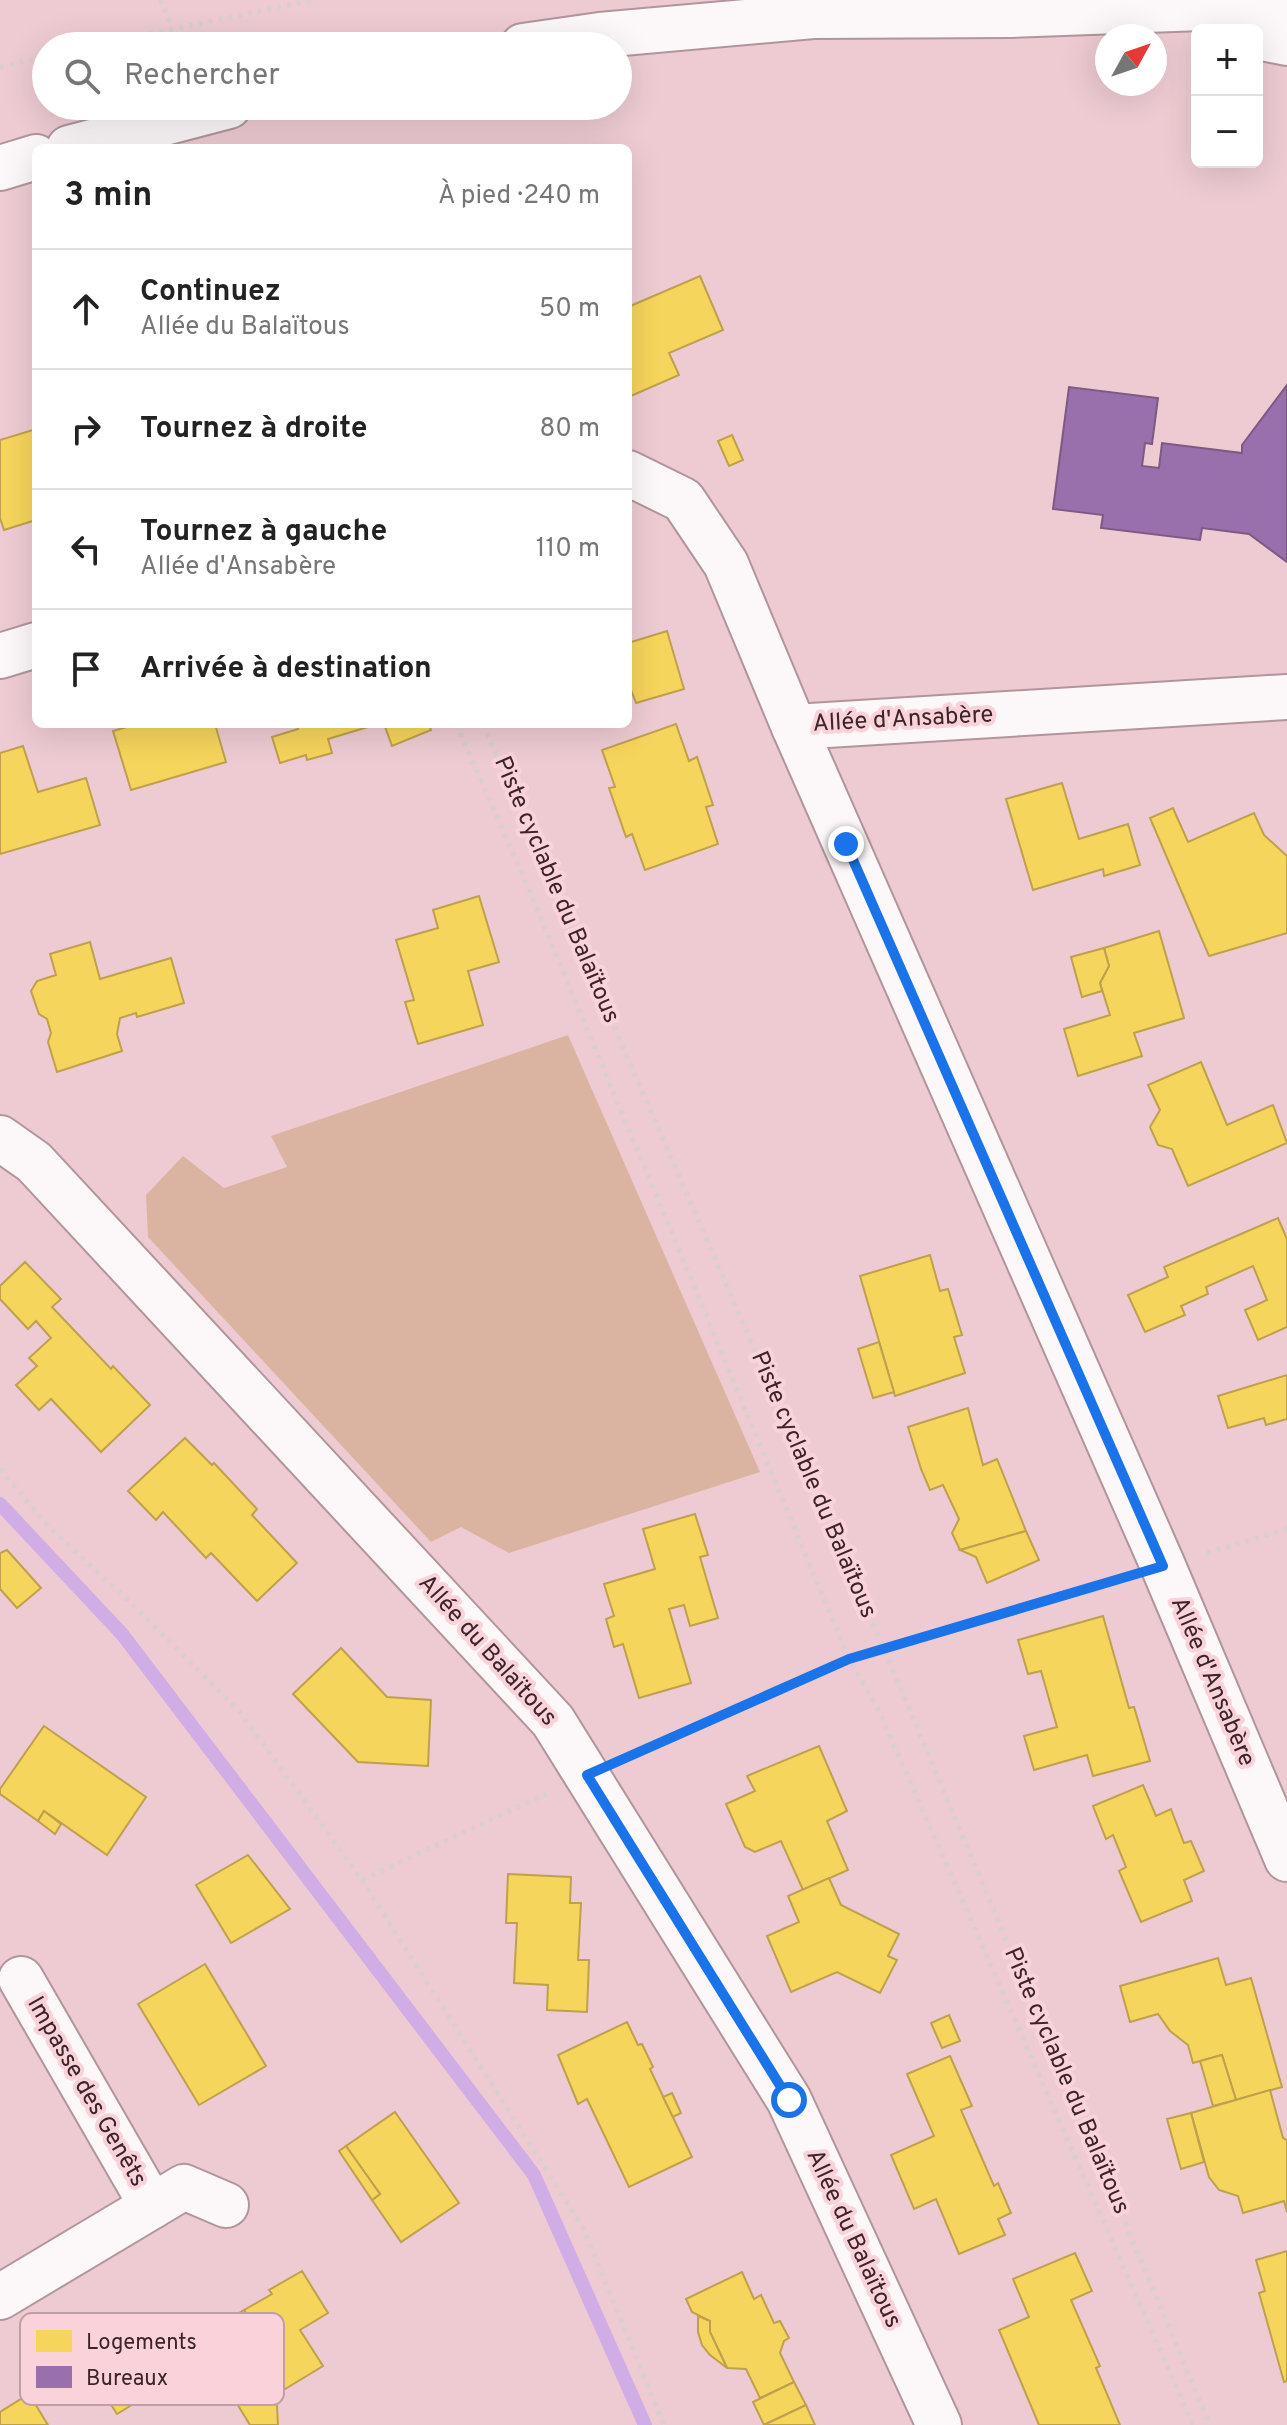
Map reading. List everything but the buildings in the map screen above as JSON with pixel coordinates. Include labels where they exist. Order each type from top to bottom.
[{"type":"street","points":[[632,32],[813,16],[1135,12],[1287,5]]},
{"type":"street","points":[[1135,12],[1194,24]]},
{"type":"street","points":[[1263,38],[1287,43]]},
{"type":"street","points":[[84,144],[176,120]]},
{"type":"street","points":[[0,168],[32,158]]},
{"type":"street","points":[[632,475],[683,500],[726,564],[794,727]]},
{"type":"street","points":[[0,656],[32,646]]},
{"type":"street","name":"Allée d'Ansabère","points":[[1287,697],[794,727],[1163,1566],[1287,1859]]},
{"type":"street","name":"Allée du Balaïtous","points":[[0,1138],[34,1162],[553,1721],[789,2100],[939,2425]]},
{"type":"street","name":"Impasse des Genêts","points":[[21,1979],[152,2206]]},
{"type":"street","name":"Impasse des Genêts","points":[[0,2297],[184,2187],[226,2205]]},
{"type":"path","points":[[160,0],[172,27]]},
{"type":"path","points":[[151,32],[313,0]]},
{"type":"path","points":[[0,67],[32,59]]},
{"type":"path","points":[[458,728],[537,909],[849,1659],[878,1709],[1193,2425]]},
{"type":"path","name":"Piste cyclable du Balaïtous","points":[[485,728],[884,1649],[1210,2425]]},
{"type":"path","points":[[0,1469],[48,1526],[239,1711],[362,1880],[583,2228],[664,2425]]},
{"type":"path","points":[[362,1880],[587,1775],[849,1659],[1287,1529]]},
{"type":"shaded area","points":[[568,1035],[760,1472],[509,1553],[461,1527],[431,1542],[148,1237],[146,1195],[183,1156],[224,1188],[287,1167],[271,1136]]},
{"type":"waterway","points":[[0,1504],[122,1634],[534,2175],[645,2425]]},
{"type":"route","points":[[789,2100],[587,1775],[849,1659],[1163,1566],[846,844]]}]
